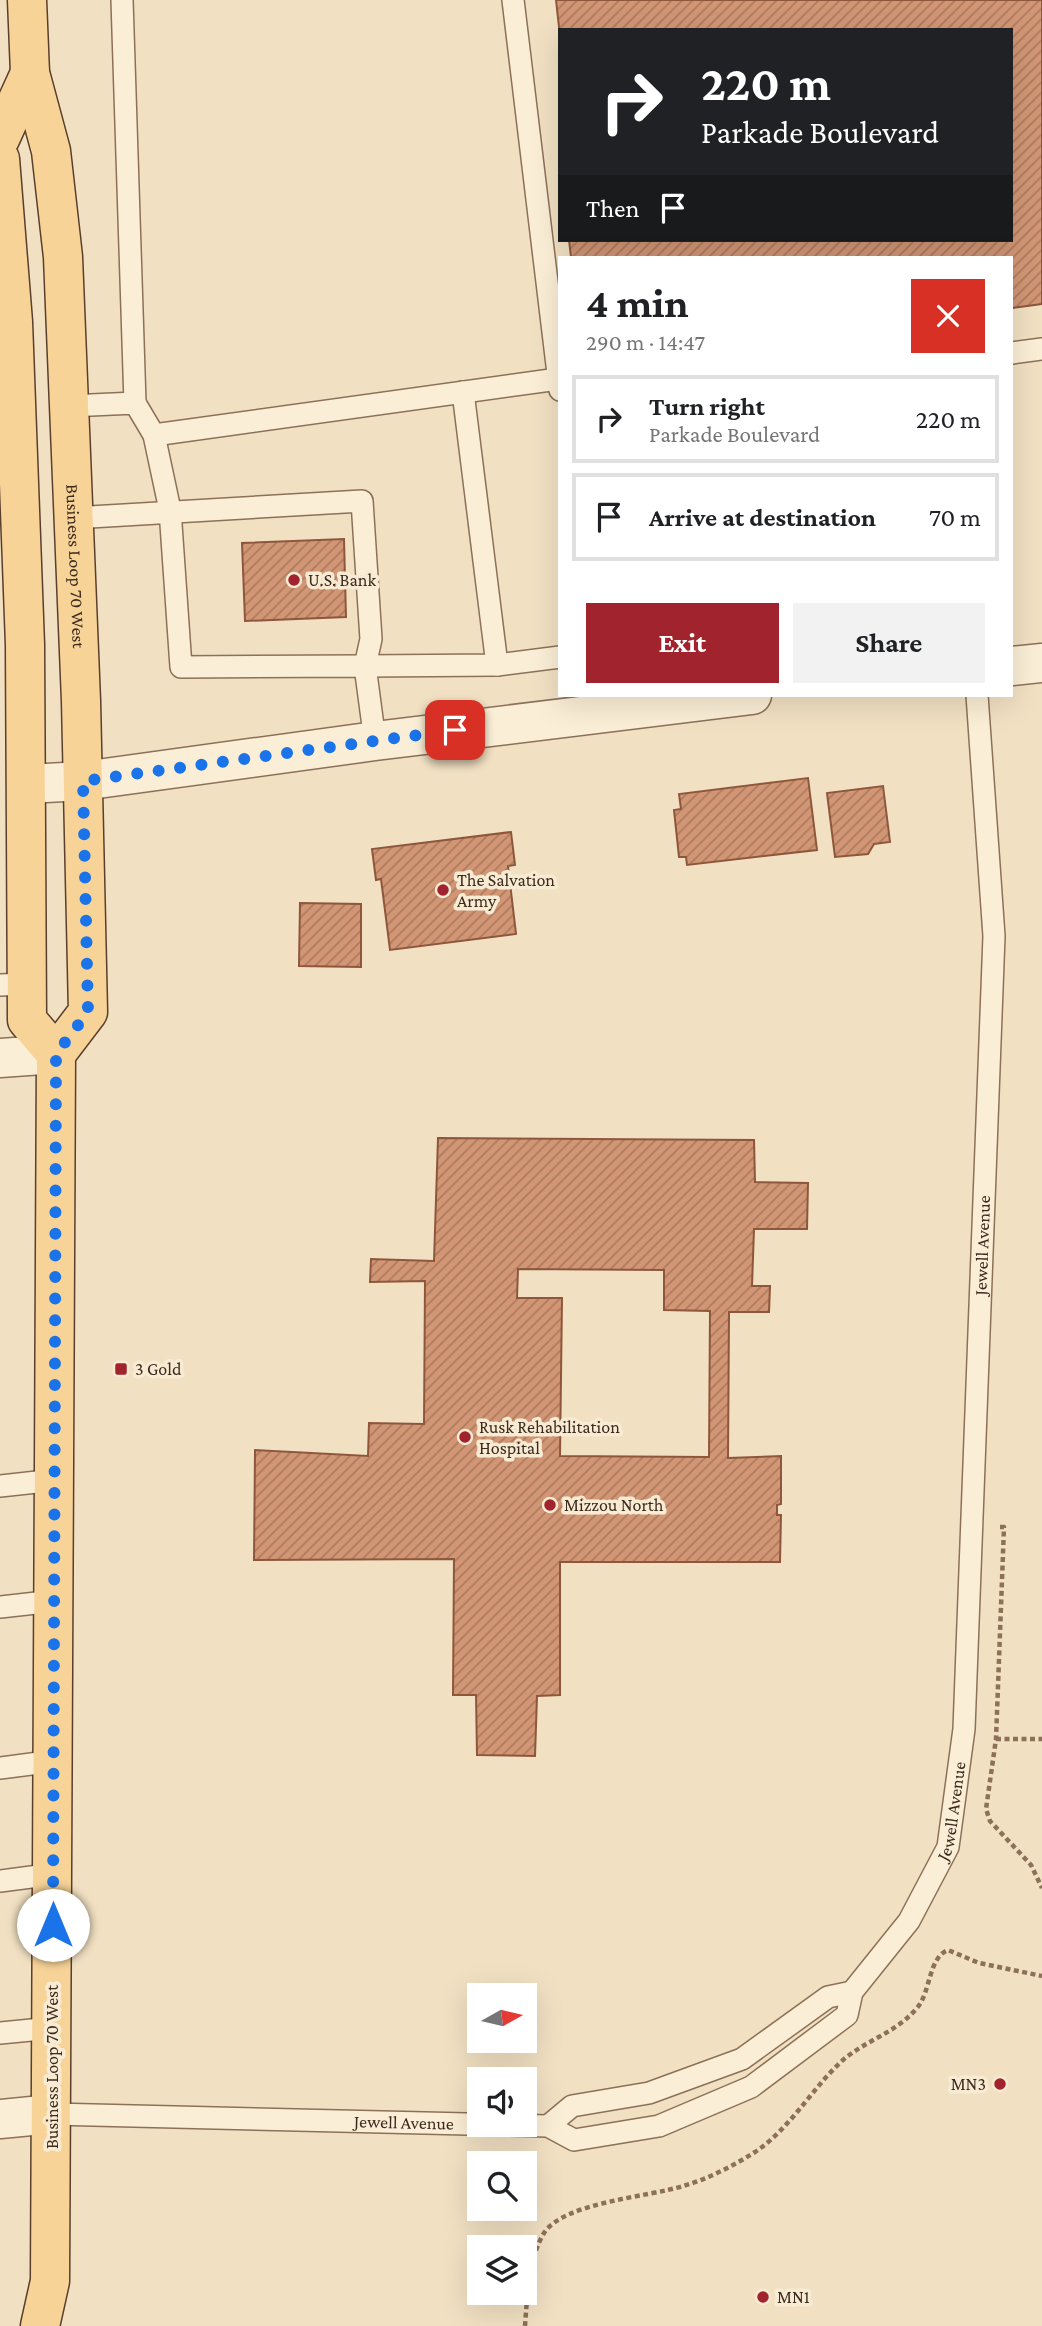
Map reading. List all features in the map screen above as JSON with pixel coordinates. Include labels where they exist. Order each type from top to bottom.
[{"type":"main road","name":"Business Loop 70 West","points":[[27,0],[30,73],[51,151],[63,257],[83,781],[88,1012],[56,1054],[50,2281],[40,2326]]},
{"type":"main road","name":"Business Loop 70 West","points":[[0,139],[30,73]]},
{"type":"main road","points":[[0,159],[13,646],[27,784],[13,985],[27,1020],[56,1054]]},
{"type":"main road","name":"Business Loop 70 West","points":[[50,2281],[59,2326]]},
{"type":"street","points":[[1013,666],[1042,663]]},
{"type":"street","points":[[27,784],[83,781],[375,741],[611,702],[712,697]]},
{"type":"street","points":[[0,1058],[56,1054]]},
{"type":"street","name":"Jewell Avenue","points":[[0,2119],[52,2114]]},
{"type":"lane","points":[[122,0],[135,402],[154,435],[170,510],[181,667],[497,665],[558,657]]},
{"type":"lane","points":[[513,0],[558,378]]},
{"type":"lane","points":[[1013,353],[1042,349]]},
{"type":"lane","points":[[154,435],[463,392],[558,386]]},
{"type":"lane","points":[[463,392],[497,665]]},
{"type":"lane","points":[[69,406],[135,402]]},
{"type":"lane","points":[[74,518],[170,510],[362,501],[371,639],[365,666],[375,741]]},
{"type":"lane","name":"Jewell Avenue","points":[[52,2114],[548,2126],[574,2140],[659,2126],[751,2087],[846,2015],[852,1992],[909,1921],[948,1847],[964,1729],[994,936],[977,697]]},
{"type":"lane","points":[[0,1486],[55,1480]]},
{"type":"lane","points":[[0,1607],[54,1601]]},
{"type":"lane","points":[[0,1768],[54,1761]]},
{"type":"lane","points":[[0,1881],[54,1874]]},
{"type":"lane","points":[[548,2126],[572,2106],[649,2093],[742,2059],[828,1997],[852,1992]]},
{"type":"lane","points":[[0,2033],[52,2028]]},
{"type":"path","points":[[971,1526],[1004,1527],[996,1739],[987,1816],[1031,1865],[1042,1888]]},
{"type":"path","points":[[996,1739],[1042,1739]]},
{"type":"path","points":[[525,2326],[537,2248],[545,2231],[556,2220],[604,2204],[685,2186],[716,2174],[756,2151],[782,2129],[841,2062],[854,2051],[894,2030],[917,2008],[927,1992],[935,1962],[943,1952],[948,1950],[979,1963],[1042,1976]]},
{"type":"building","points":[[556,0],[1042,0],[1042,304],[1013,308],[1013,256],[571,256],[569,242],[1013,242],[1013,28],[559,28]]},
{"type":"building","name":"U.S. Bank","points":[[344,539],[346,617],[245,621],[242,543]]},
{"type":"building","points":[[808,778],[817,850],[687,865],[686,857],[679,857],[674,810],[681,809],[679,794]]},
{"type":"building","points":[[883,786],[890,842],[874,844],[868,854],[835,857],[827,793]]},
{"type":"building","points":[[511,832],[515,865],[508,866],[516,934],[390,950],[381,879],[376,880],[372,849]]},
{"type":"building","points":[[300,903],[361,904],[361,967],[299,966]]},
{"type":"building","name":"Rusk Rehabilitation Hospital","points":[[438,1138],[754,1140],[755,1182],[808,1183],[807,1229],[754,1229],[752,1286],[770,1286],[769,1312],[729,1312],[728,1458],[781,1456],[781,1504],[777,1505],[777,1515],[781,1515],[780,1562],[560,1562],[560,1695],[537,1696],[535,1756],[477,1755],[476,1695],[453,1695],[454,1559],[254,1560],[255,1450],[368,1456],[369,1423],[424,1424],[425,1281],[370,1282],[371,1259],[434,1261]],"holes":[[[518,1269],[664,1270],[664,1310],[710,1311],[709,1457],[560,1456],[562,1298],[517,1298]]]},
{"type":"place","name":"U.S. Bank","points":[[294,580]]},
{"type":"place","name":"The Salvation Army","points":[[443,890]]},
{"type":"place","name":"3 Gold","points":[[121,1369]]},
{"type":"place","name":"Rusk Rehabilitation Hospital","points":[[465,1437]]},
{"type":"place","name":"Mizzou North","points":[[550,1505]]},
{"type":"place","name":"MN3","points":[[1000,2084]]},
{"type":"place","name":"MN1","points":[[763,2297]]},
{"type":"route","points":[[53,1925],[56,1054],[88,1012],[83,781],[455,730]]}]
